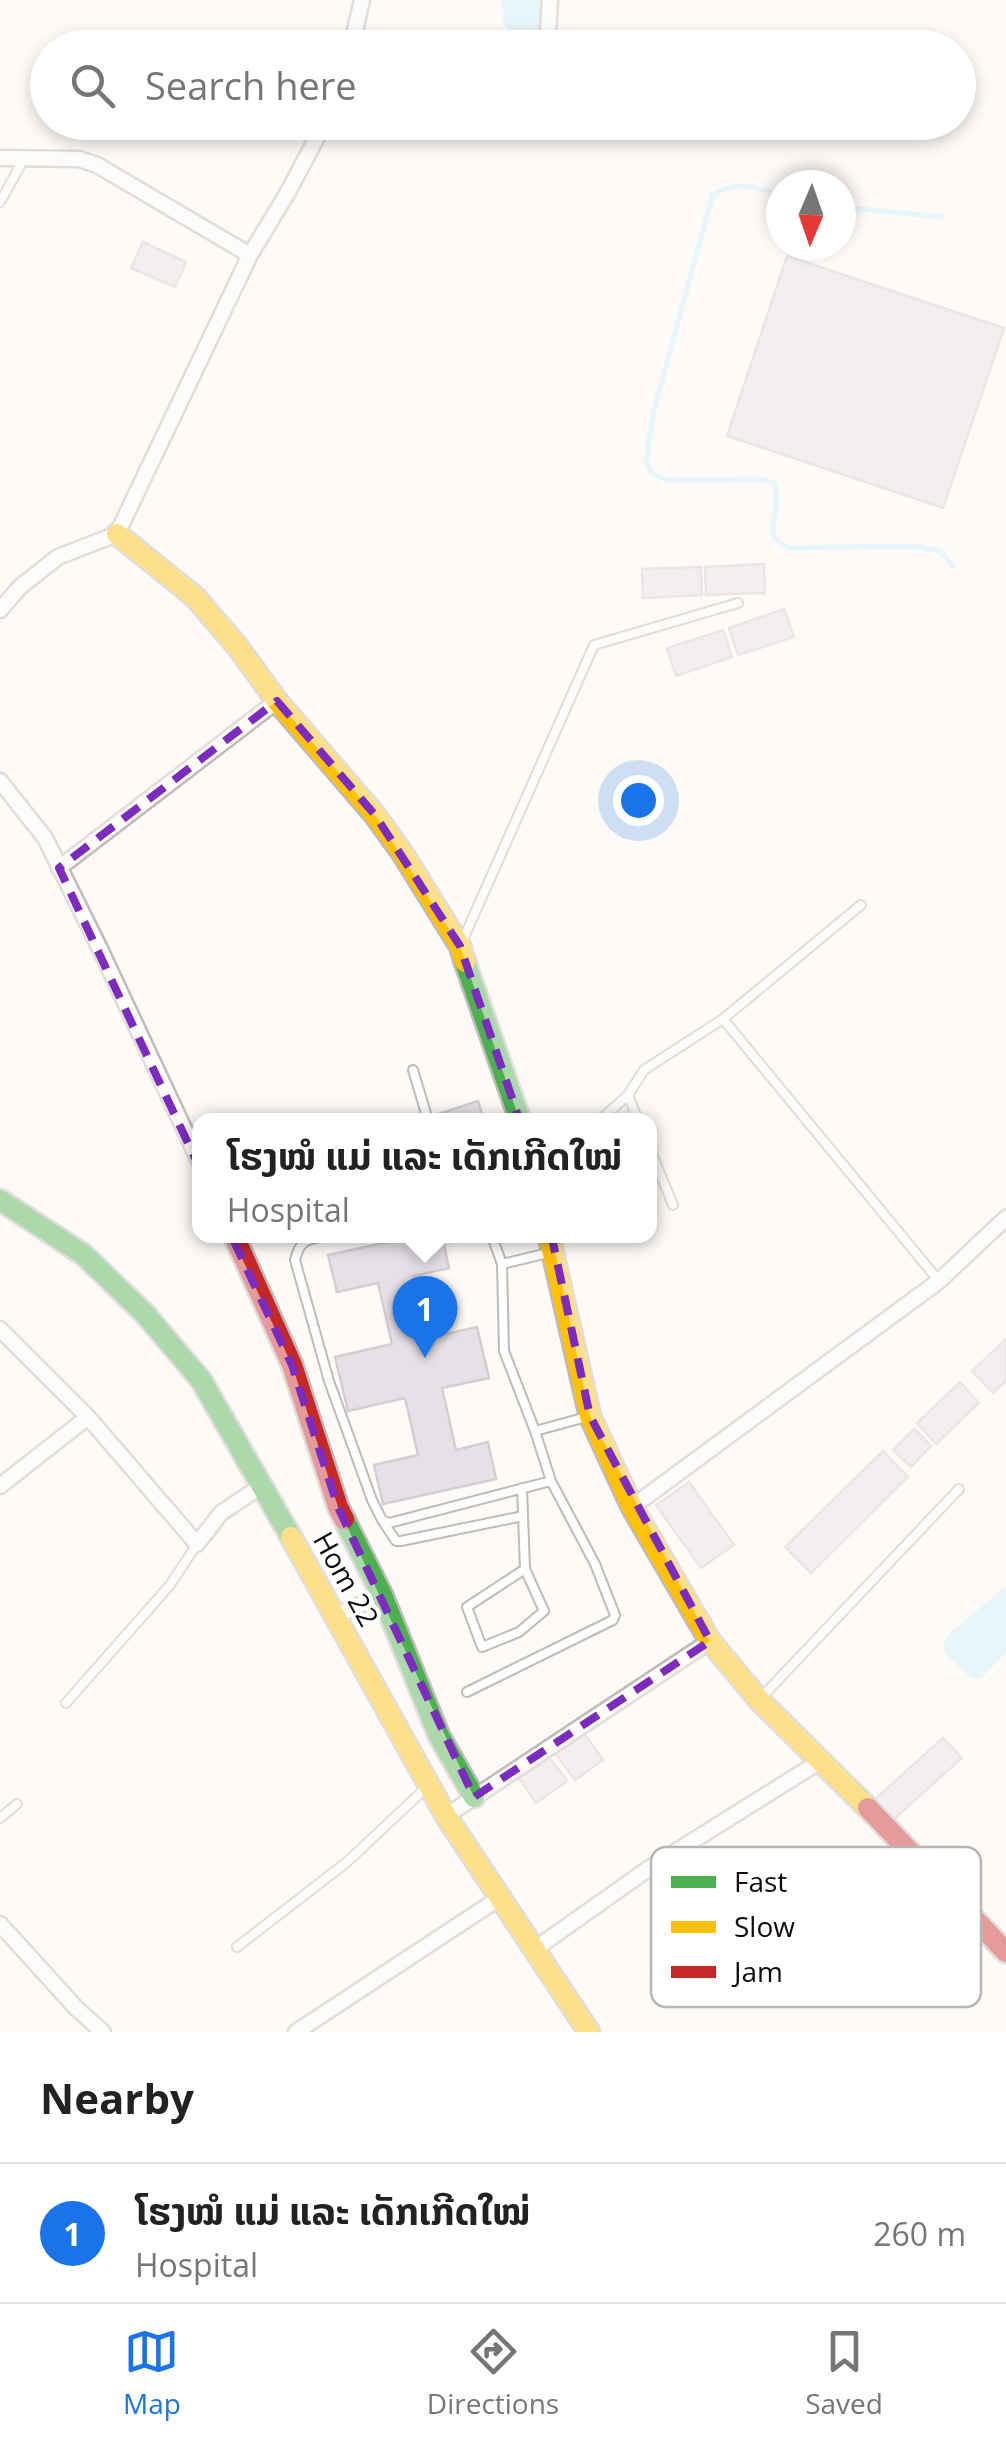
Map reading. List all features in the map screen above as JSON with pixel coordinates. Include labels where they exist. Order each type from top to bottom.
[{"type":"street","points":[[355,30],[362,0]]},
{"type":"street","points":[[548,30],[550,0]]},
{"type":"street","points":[[0,610],[20,587],[58,557],[117,534],[250,255],[315,140]]},
{"type":"street","points":[[0,158],[78,160],[97,165],[250,255]]},
{"type":"street","points":[[117,534],[195,597],[403,854],[460,946],[518,1113]]},
{"type":"street","points":[[59,868],[277,701]]},
{"type":"street","points":[[0,782],[45,838],[192,1146]]},
{"type":"street","name":"Hom 22","points":[[0,1200],[84,1255],[145,1314],[201,1380],[263,1484],[446,1816],[589,2032]]},
{"type":"street","points":[[632,1507],[938,1281],[1006,1218]]},
{"type":"street","points":[[237,1243],[292,1364],[338,1507],[382,1595],[439,1736],[474,1797]]},
{"type":"street","points":[[550,1244],[590,1416],[632,1507],[710,1641],[759,1700],[905,1847]]},
{"type":"street","points":[[0,1329],[88,1417],[197,1544],[221,1513],[263,1484]]},
{"type":"street","points":[[0,1486],[88,1417]]},
{"type":"street","points":[[335,1616],[382,1595]]},
{"type":"street","points":[[446,1816],[710,1641]]},
{"type":"street","points":[[683,1847],[822,1760]]},
{"type":"street","points":[[535,1949],[651,1867]]},
{"type":"street","points":[[296,2032],[502,1897]]},
{"type":"street","points":[[0,1924],[103,2032]]},
{"type":"street","points":[[981,1926],[1006,1952]]},
{"type":"lane","points":[[0,202],[24,158]]},
{"type":"lane","points":[[460,946],[594,645],[738,604]]},
{"type":"lane","points":[[608,1113],[628,1095],[644,1070],[723,1019],[862,906]]},
{"type":"lane","points":[[723,1019],[938,1281]]},
{"type":"lane","points":[[413,1070],[426,1113]]},
{"type":"lane","points":[[628,1095],[635,1113]]},
{"type":"lane","points":[[657,1166],[673,1205]]},
{"type":"lane","points":[[303,1243],[295,1260],[329,1381],[372,1500],[396,1540],[523,1516]]},
{"type":"lane","points":[[467,1692],[613,1620],[615,1615],[595,1564],[552,1481],[504,1351],[502,1264],[494,1243]]},
{"type":"lane","points":[[502,1264],[550,1244]]},
{"type":"lane","points":[[535,1430],[590,1416]]},
{"type":"lane","points":[[382,1520],[388,1522],[552,1481]]},
{"type":"lane","points":[[522,1488],[525,1569],[544,1612],[518,1632],[482,1647],[467,1607],[525,1569]]},
{"type":"lane","points":[[759,1700],[959,1490]]},
{"type":"lane","points":[[66,1703],[170,1586],[197,1544]]},
{"type":"lane","points":[[238,1947],[348,1862],[429,1786]]},
{"type":"lane","points":[[0,1818],[17,1804]]},
{"type":"highlighted area","points":[[277,701],[375,815],[460,946],[539,1177],[590,1416],[710,1641],[474,1797],[338,1507],[292,1365],[59,868]]},
{"type":"water","points":[[502,0],[542,0],[541,30],[507,30]]},
{"type":"water","points":[[1006,1586],[1006,1653],[980,1679],[971,1678],[946,1654],[943,1645],[951,1632]]},
{"type":"building","points":[[143,242],[186,262],[175,287],[131,268]]},
{"type":"building","points":[[786,260],[799,260],[1004,328],[943,508],[727,436]]},
{"type":"building","points":[[764,564],[765,593],[706,595],[705,567]]},
{"type":"building","points":[[701,567],[702,595],[643,598],[642,569]]},
{"type":"building","points":[[784,609],[794,637],[738,655],[729,628]]},
{"type":"building","points":[[723,630],[732,657],[676,676],[667,648]]},
{"type":"building","points":[[478,1101],[482,1113],[441,1113]]},
{"type":"building","points":[[384,1243],[444,1243],[449,1268],[414,1276],[428,1338],[477,1327],[489,1378],[442,1388],[456,1450],[488,1442],[496,1479],[383,1504],[374,1465],[418,1455],[405,1398],[348,1411],[335,1357],[392,1344],[378,1283],[337,1292],[328,1255]]},
{"type":"building","points":[[1006,1339],[1006,1381],[993,1393],[972,1371]]},
{"type":"building","points":[[960,1382],[979,1403],[936,1444],[917,1423]]},
{"type":"building","points":[[914,1429],[931,1446],[911,1467],[893,1450]]},
{"type":"building","points":[[883,1451],[908,1477],[811,1573],[785,1547]]},
{"type":"building","points":[[689,1482],[734,1545],[701,1568],[656,1505]]},
{"type":"building","points":[[582,1730],[603,1760],[575,1780],[553,1750]]},
{"type":"building","points":[[943,1738],[962,1758],[893,1820],[874,1800]]},
{"type":"building","points":[[550,1758],[567,1781],[536,1803],[519,1778]]},
{"type":"waterway","points":[[766,190],[739,186],[713,194],[654,410],[646,461],[653,474],[667,480],[763,479],[774,483],[775,539],[789,548],[911,546],[940,551],[953,566]]},
{"type":"waterway","points":[[856,208],[943,217]]},
{"type":"traffic: fast","points":[[465,962],[518,1113]]},
{"type":"traffic: fast","points":[[0,1200],[84,1255],[145,1314],[201,1380],[291,1537]]},
{"type":"traffic: fast","points":[[344,1519],[382,1595],[439,1736],[474,1797]]},
{"type":"traffic: slow","points":[[117,534],[195,597],[375,815],[460,946],[465,962]]},
{"type":"traffic: slow","points":[[551,1243],[590,1416],[632,1507],[710,1641],[759,1700],[868,1808]]},
{"type":"traffic: slow","points":[[291,1537],[446,1816],[589,2032]]},
{"type":"traffic: jam","points":[[237,1243],[292,1365],[344,1519]]},
{"type":"traffic: jam","points":[[868,1808],[905,1847]]},
{"type":"traffic: jam","points":[[981,1926],[1006,1952]]},
{"type":"place","name":"ໂຮງໝໍ ແມ່ ແລະ ເດັກເກີດໃໝ່","points":[[425,1358]]}]
